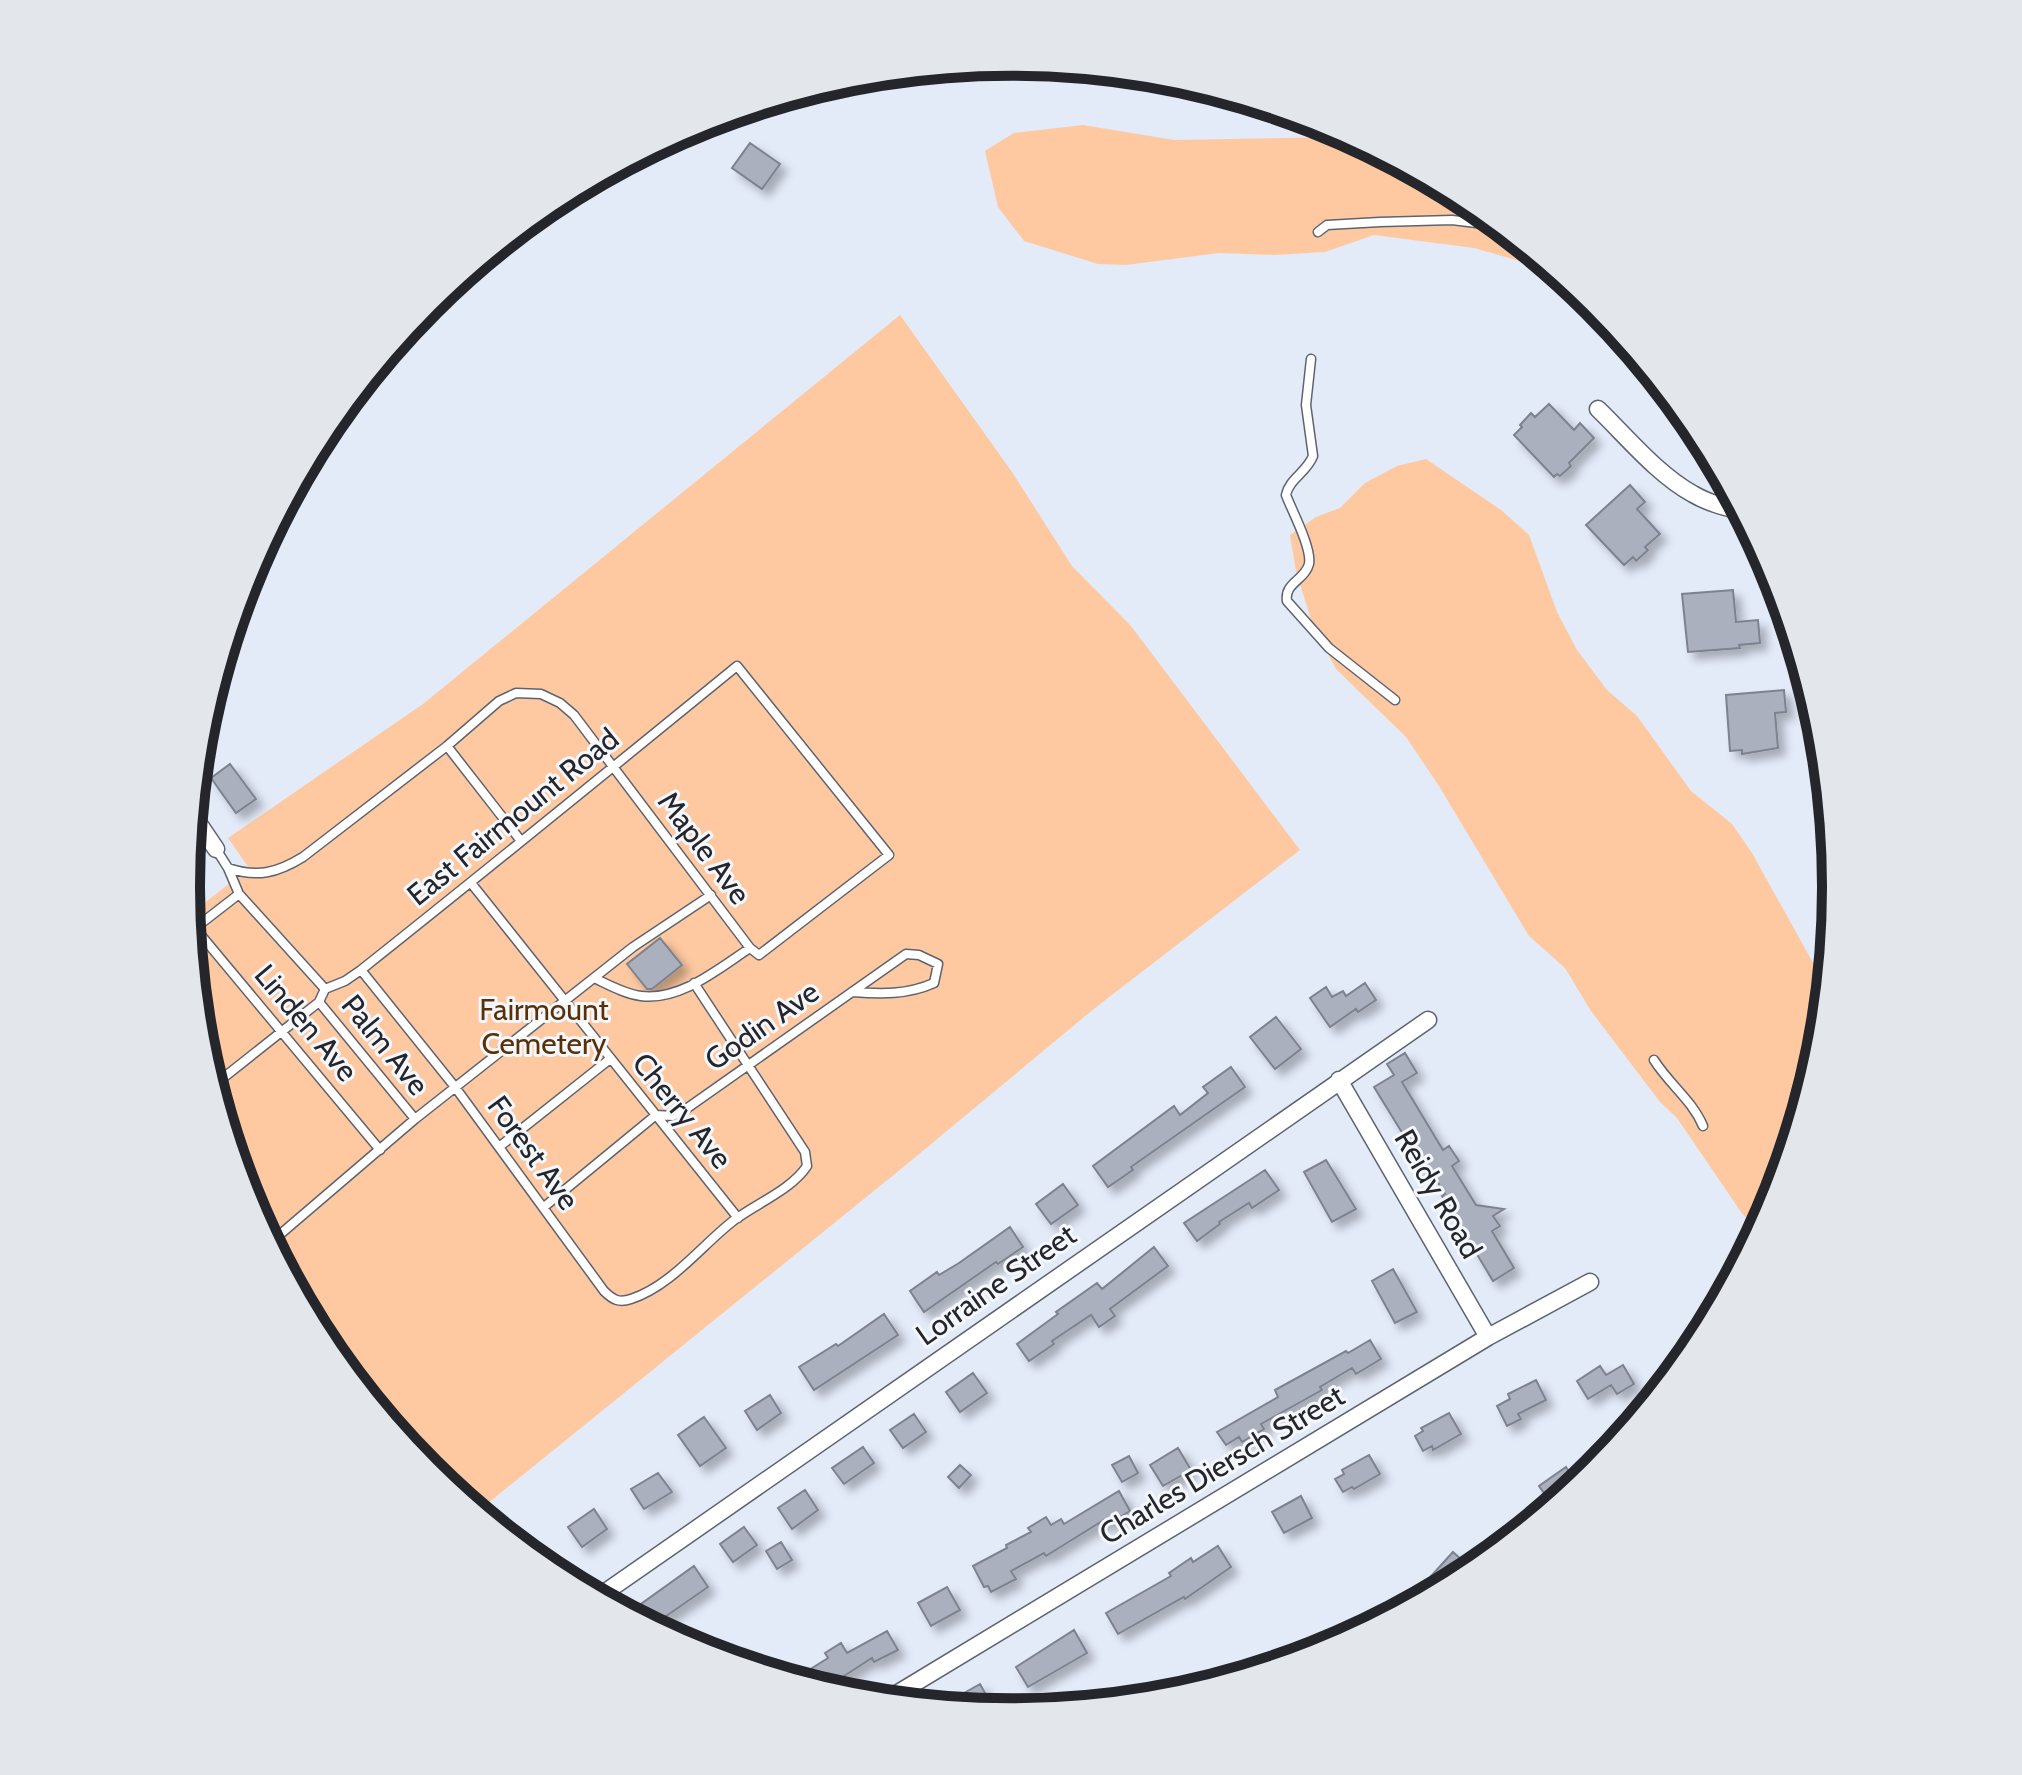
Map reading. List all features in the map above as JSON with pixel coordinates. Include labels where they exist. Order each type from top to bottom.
[{"type":"street","points":[[1598,409],[1668,477],[1692,494],[1727,506]]},
{"type":"street","points":[[202,828],[216,849]]},
{"type":"street","name":"Lorraine Street","points":[[607,1591],[1428,1020]]},
{"type":"street","name":"Reidy Road","points":[[1339,1080],[1488,1337]]},
{"type":"street","name":"Charles Diersch Street","points":[[901,1691],[1488,1337],[1590,1282]]},
{"type":"lane","points":[[1318,232],[1327,225],[1357,223],[1452,220],[1476,223]]},
{"type":"lane","points":[[1311,359],[1306,405],[1313,456],[1287,488],[1286,495],[1305,542],[1309,563],[1288,589],[1287,601],[1329,648],[1395,700]]},
{"type":"lane","name":"East Fairmount Road","points":[[325,989],[361,970],[737,666],[889,855],[759,955]]},
{"type":"lane","name":"Maple Ave","points":[[228,868],[245,874],[281,870],[303,857],[447,746],[499,701],[516,693],[531,692],[553,699],[574,715],[750,948],[759,955]]},
{"type":"lane","points":[[447,746],[521,841]]},
{"type":"lane","points":[[216,849],[239,894],[325,989],[319,1002],[222,1078]]},
{"type":"lane","name":"Cherry Ave","points":[[471,883],[738,1218]]},
{"type":"lane","points":[[201,923],[239,894]]},
{"type":"lane","points":[[278,1236],[415,1119],[645,937],[671,924],[711,895]]},
{"type":"lane","name":"Linden Ave","points":[[201,940],[380,1150]]},
{"type":"lane","points":[[594,978],[641,996],[665,994],[694,983],[750,948]]},
{"type":"lane","name":"Godin Ave","points":[[656,1115],[673,1116],[686,1109],[748,1064],[906,954],[919,955],[938,964],[934,983],[913,992],[852,992]]},
{"type":"lane","name":"Forest Ave","points":[[361,970],[455,1087],[612,1300],[628,1301],[643,1294],[666,1279],[738,1218]]},
{"type":"lane","points":[[694,983],[805,1152],[807,1166],[802,1173],[738,1218]]},
{"type":"lane","name":"Palm Ave","points":[[319,1002],[415,1119]]},
{"type":"lane","points":[[499,1147],[610,1059]]},
{"type":"lane","points":[[1654,1060],[1668,1081],[1696,1109],[1703,1126]]},
{"type":"lane","points":[[544,1207],[656,1115]]},
{"type":"green space","points":[[1083,125],[1174,140],[1321,138],[1417,185],[1462,213],[1530,264],[1474,248],[1374,235],[1325,252],[1274,255],[1219,253],[1126,265],[1098,264],[1024,241],[998,207],[985,151],[1014,133]]},
{"type":"green space","name":"Fairmount Cemetery","points":[[900,315],[1012,472],[1072,566],[1131,626],[1300,850],[1095,1008],[485,1505],[437,1461],[367,1382],[308,1293],[283,1246],[261,1198],[227,1098],[206,993],[201,941],[200,906],[249,868],[228,838],[423,704]]},
{"type":"green space","points":[[1426,459],[1501,510],[1529,535],[1557,612],[1577,650],[1607,690],[1637,716],[1691,791],[1732,824],[1752,853],[1818,972],[1807,1046],[1795,1098],[1750,1222],[1677,1118],[1660,1102],[1591,1011],[1565,968],[1529,936],[1406,737],[1336,669],[1313,626],[1296,571],[1290,535],[1316,517],[1340,508],[1365,483],[1397,466]]},
{"type":"building","points":[[750,143],[780,164],[762,189],[732,168]]},
{"type":"building","points":[[1549,404],[1574,430],[1580,423],[1594,438],[1569,463],[1571,466],[1560,476],[1557,474],[1554,477],[1514,435],[1531,413],[1535,417]]},
{"type":"building","points":[[1630,485],[1645,502],[1637,509],[1660,534],[1645,547],[1648,550],[1636,561],[1633,557],[1624,565],[1586,525]]},
{"type":"building","points":[[1733,590],[1736,622],[1758,620],[1760,643],[1739,645],[1740,648],[1688,652],[1682,594]]},
{"type":"building","points":[[1784,690],[1786,712],[1775,713],[1778,748],[1742,754],[1742,750],[1730,751],[1726,695]]},
{"type":"building","points":[[230,764],[256,799],[236,813],[211,778]]},
{"type":"building","points":[[660,938],[682,965],[652,989],[647,989],[627,964]]},
{"type":"building","points":[[1365,983],[1376,1000],[1330,1027],[1310,998],[1326,987],[1332,997],[1343,991],[1346,996]]},
{"type":"building","points":[[1276,1017],[1301,1049],[1275,1069],[1250,1037]]},
{"type":"building","points":[[1405,1053],[1417,1073],[1402,1082],[1443,1150],[1449,1146],[1459,1161],[1452,1166],[1476,1205],[1504,1209],[1493,1216],[1500,1226],[1492,1231],[1514,1268],[1493,1281],[1442,1196],[1445,1194],[1429,1168],[1422,1172],[1374,1087],[1394,1075],[1387,1064]]},
{"type":"building","points":[[1231,1067],[1245,1087],[1131,1167],[1133,1170],[1108,1187],[1093,1166],[1174,1106],[1180,1115],[1208,1093],[1203,1087]]},
{"type":"building","points":[[1326,1160],[1356,1209],[1332,1222],[1304,1172]]},
{"type":"building","points":[[1265,1170],[1279,1190],[1252,1208],[1249,1203],[1197,1241],[1184,1223]]},
{"type":"building","points":[[1063,1184],[1078,1205],[1051,1224],[1036,1204]]},
{"type":"building","points":[[1010,1227],[1023,1247],[924,1312],[910,1291],[937,1272],[939,1275],[959,1263]]},
{"type":"building","points":[[1154,1247],[1168,1266],[1110,1309],[1115,1316],[1099,1327],[1091,1315],[1029,1361],[1017,1344],[1097,1283],[1102,1289]]},
{"type":"building","points":[[1393,1269],[1417,1312],[1395,1323],[1372,1281]]},
{"type":"building","points":[[884,1314],[898,1335],[814,1390],[799,1367],[836,1344],[838,1346]]},
{"type":"building","points":[[1370,1340],[1381,1359],[1356,1374],[1352,1368],[1320,1387],[1322,1390],[1261,1424],[1264,1429],[1242,1442],[1239,1437],[1226,1445],[1217,1432],[1278,1397],[1275,1390]]},
{"type":"building","points":[[1623,1365],[1634,1384],[1617,1394],[1611,1385],[1588,1399],[1577,1381],[1600,1366],[1606,1375]]},
{"type":"building","points":[[973,1373],[987,1393],[960,1412],[946,1392]]},
{"type":"building","points":[[1536,1380],[1546,1400],[1518,1414],[1521,1419],[1507,1426],[1497,1406],[1510,1399],[1508,1394]]},
{"type":"building","points":[[770,1395],[781,1413],[757,1430],[745,1411]]},
{"type":"building","points":[[1449,1413],[1461,1434],[1433,1450],[1432,1446],[1423,1451],[1415,1436],[1423,1431],[1421,1428]]},
{"type":"building","points":[[914,1414],[926,1432],[903,1448],[890,1430]]},
{"type":"building","points":[[704,1417],[726,1448],[700,1466],[678,1435]]},
{"type":"building","points":[[863,1447],[874,1463],[844,1484],[832,1468]]},
{"type":"building","points":[[1178,1448],[1191,1470],[1163,1486],[1150,1465]]},
{"type":"building","points":[[1369,1455],[1380,1474],[1343,1492],[1335,1479],[1344,1474],[1342,1470]]},
{"type":"building","points":[[1129,1456],[1138,1473],[1122,1482],[1112,1465]]},
{"type":"building","points":[[960,1465],[971,1475],[959,1488],[948,1477]]},
{"type":"building","points":[[1566,1467],[1571,1474],[1547,1497],[1539,1486]]},
{"type":"building","points":[[658,1473],[672,1492],[644,1509],[631,1489]]},
{"type":"building","points":[[805,1490],[818,1510],[792,1529],[778,1508]]},
{"type":"building","points":[[1119,1491],[1130,1511],[1107,1525],[1104,1520],[1046,1556],[1044,1553],[1011,1571],[1016,1579],[991,1592],[988,1586],[984,1587],[973,1566],[1031,1532],[1028,1528],[1046,1517],[1051,1525],[1061,1519],[1064,1524]]},
{"type":"building","points":[[1301,1496],[1312,1518],[1284,1533],[1272,1512]]},
{"type":"building","points":[[594,1509],[607,1529],[582,1547],[568,1527]]},
{"type":"building","points":[[744,1527],[757,1545],[733,1562],[720,1544]]},
{"type":"building","points":[[781,1542],[792,1560],[777,1569],[766,1551]]},
{"type":"building","points":[[1218,1546],[1231,1567],[1185,1599],[1118,1634],[1106,1613],[1171,1576],[1169,1573],[1191,1558],[1193,1562]]},
{"type":"building","points":[[1453,1552],[1463,1561],[1462,1562],[1420,1588]]},
{"type":"building","points":[[694,1566],[708,1587],[662,1619],[637,1607]]},
{"type":"building","points":[[947,1587],[960,1610],[931,1626],[918,1603]]},
{"type":"building","points":[[1074,1630],[1087,1653],[1028,1687],[1016,1667]]},
{"type":"building","points":[[887,1631],[898,1650],[874,1662],[872,1658],[838,1680],[806,1672],[828,1658],[825,1653],[841,1643],[847,1653]]},
{"type":"building","points":[[980,1684],[988,1698],[958,1697]]}]
